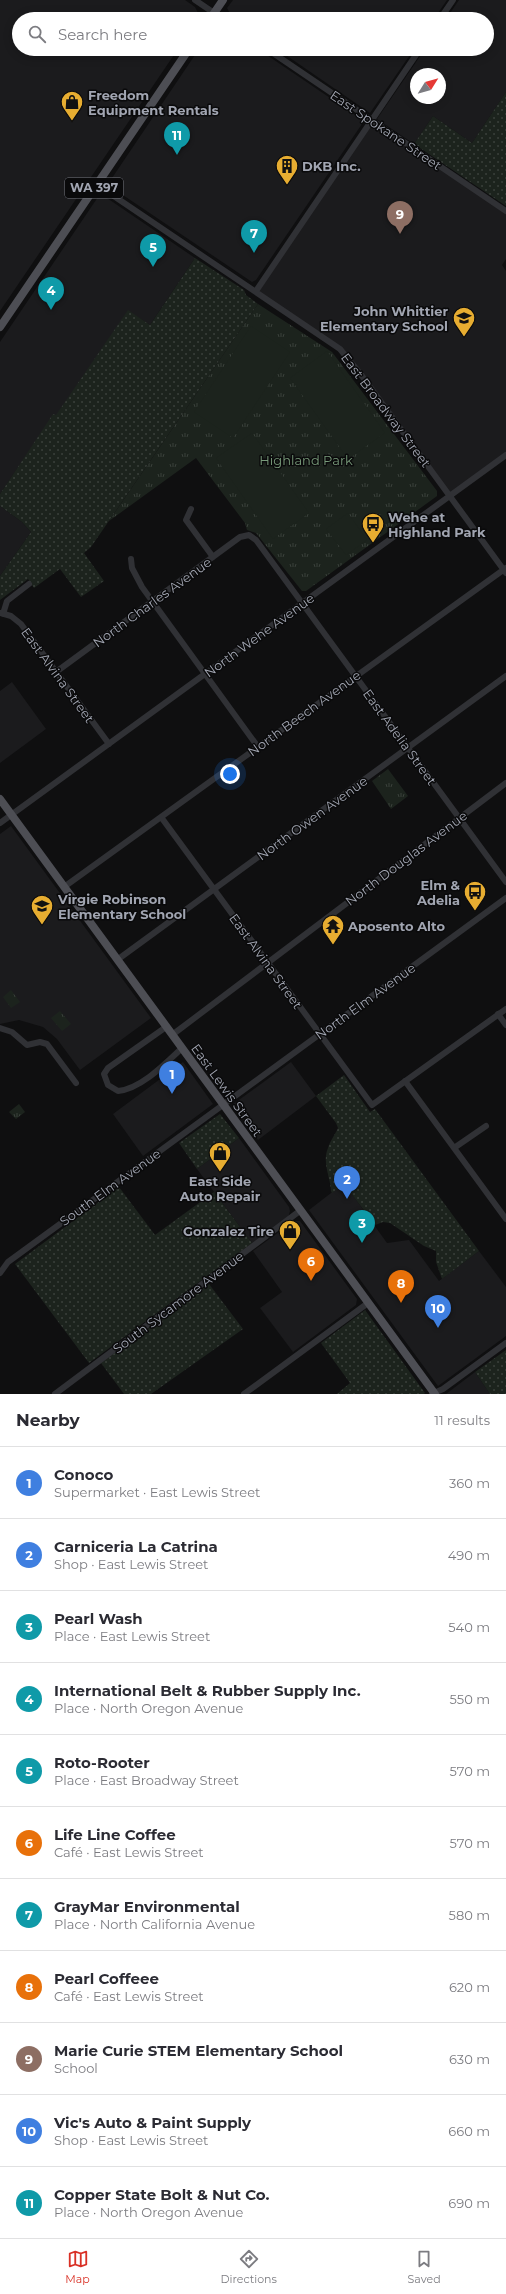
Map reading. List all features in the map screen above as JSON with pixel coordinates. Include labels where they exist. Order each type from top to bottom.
[{"type":"main road","points":[[214,12],[222,0]]},
{"type":"main road","name":"WA 397","points":[[0,327],[184,56]]},
{"type":"main road","name":"East Lewis Street","points":[[0,799],[434,1394]]},
{"type":"street","points":[[195,0],[208,12]]},
{"type":"street","points":[[445,12],[453,0]]},
{"type":"street","name":"East Spokane Street","points":[[277,56],[506,211]]},
{"type":"street","points":[[256,291],[415,56]]},
{"type":"street","name":"East Broadway Street","points":[[96,184],[331,342],[348,358],[505,570]]},
{"type":"street","name":"North Wehe Avenue","points":[[0,823],[506,455]]},
{"type":"street","points":[[191,509],[186,520],[213,557]]},
{"type":"street","name":"East Adelia Street","points":[[249,535],[256,540],[506,882]]},
{"type":"street","name":"North Charles Avenue","points":[[56,672],[240,537],[249,535]]},
{"type":"street","points":[[132,559],[132,568],[136,577],[151,601],[258,747]]},
{"type":"street","name":"North Beech Avenue","points":[[64,887],[505,570]]},
{"type":"street","points":[[1,614],[7,601],[29,584]]},
{"type":"street","name":"East Alvina Street","points":[[1,614],[11,616],[21,624],[109,744]]},
{"type":"street","name":"North Owen Avenue","points":[[117,960],[506,676]]},
{"type":"street","name":"North Douglas Avenue","points":[[172,1035],[506,783]]},
{"type":"street","name":"East Alvina Street","points":[[160,817],[372,1105],[405,1081]]},
{"type":"street","name":"North Elm Avenue","points":[[223,1105],[506,898]]},
{"type":"street","points":[[506,1008],[405,1081],[506,1219]]},
{"type":"street","points":[[498,1014],[506,1025]]},
{"type":"street","points":[[166,1027],[108,1068],[104,1074],[108,1085],[118,1091],[127,1089],[156,1072],[182,1048]]},
{"type":"street","points":[[0,1028],[6,1028],[27,1045],[40,1042],[47,1044],[76,1084]]},
{"type":"street","name":"South Elm Avenue","points":[[0,1273],[8,1262],[223,1105]]},
{"type":"street","points":[[454,1148],[486,1126]]},
{"type":"street","name":"South Sycamore Avenue","points":[[55,1394],[301,1210]]},
{"type":"street","points":[[244,1394],[368,1303]]},
{"type":"street","points":[[434,1394],[506,1343]]},
{"type":"shaded area","points":[[0,0],[185,0],[195,7],[198,12],[12,12],[12,56],[173,56],[0,311]]},
{"type":"shaded area","points":[[233,0],[447,0],[439,12],[229,12],[227,8]]},
{"type":"shaded area","points":[[459,0],[506,0],[506,92],[472,143],[433,116],[414,144],[377,119],[410,71],[410,104],[446,104],[446,68],[412,68],[420,56],[494,56],[494,12],[451,12]]},
{"type":"shaded area","points":[[194,56],[268,56],[364,121],[256,280],[252,282],[111,187],[110,181]]},
{"type":"shaded area","points":[[287,56],[409,56],[370,113]]},
{"type":"shaded area","points":[[372,120],[506,211],[506,259],[502,265],[506,271],[506,455],[450,496],[348,358],[256,291]]},
{"type":"shaded area","points":[[104,196],[195,258],[150,325],[128,311],[56,416],[54,414],[0,494],[0,342],[98,197]]},
{"type":"shaded area","points":[[0,506],[22,522],[31,532],[0,576]]},
{"type":"shaded area","points":[[12,682],[46,729],[0,763],[0,691]]},
{"type":"shaded area","name":"Virgie Robinson Elementary School","points":[[11,826],[151,1018],[80,1070],[57,1039],[43,1027],[19,1020],[0,1024],[0,834]]},
{"type":"shaded area","points":[[183,1062],[213,1104],[143,1156],[113,1114]]},
{"type":"shaded area","points":[[291,1062],[316,1096],[258,1140],[232,1105]]},
{"type":"shaded area","points":[[239,1138],[289,1207],[290,1211],[288,1218],[252,1243],[197,1169]]},
{"type":"shaded area","points":[[344,1183],[387,1243],[409,1240],[439,1281],[479,1251],[506,1287],[506,1336],[438,1386],[309,1210]]},
{"type":"shaded area","points":[[294,1221],[300,1221],[357,1299],[356,1305],[293,1352],[260,1308],[282,1292],[253,1251]]},
{"type":"shaded area","points":[[475,1372],[490,1394],[446,1394]]},
{"type":"green space","points":[[506,92],[506,206],[414,144],[433,116],[472,143]]},
{"type":"green space","points":[[195,258],[244,290],[246,295],[258,304],[91,547],[84,553],[104,581],[81,597],[60,569],[34,588],[28,579],[0,600],[0,576],[31,532],[22,522],[0,506],[0,494],[53,414],[56,415],[128,310],[150,325]]},
{"type":"green space","name":"Highland Park","points":[[258,304],[332,352],[437,491],[437,496],[306,591],[302,591],[256,533],[247,530],[245,523],[196,458],[109,521]]},
{"type":"green space","points":[[251,326],[290,352],[233,438],[194,412]]},
{"type":"green space","points":[[327,351],[385,433],[348,459],[290,378]]},
{"type":"green space","points":[[252,433],[309,513],[273,539],[216,458]]},
{"type":"green space","points":[[348,513],[367,540],[346,555],[326,529]]},
{"type":"green space","points":[[388,769],[408,796],[391,809],[372,781]]},
{"type":"green space","points":[[11,990],[20,1002],[11,1008],[3,997]]},
{"type":"green space","points":[[60,1011],[71,1024],[62,1031],[51,1018]]},
{"type":"green space","points":[[344,1075],[370,1112],[375,1109],[479,1251],[442,1279],[436,1262],[436,1251],[424,1246],[390,1223],[383,1222],[375,1225],[344,1184],[332,1193],[331,1191],[326,1164],[326,1153],[338,1128],[316,1096]]},
{"type":"green space","points":[[19,1104],[25,1112],[16,1119],[9,1112]]},
{"type":"green space","points":[[220,1114],[239,1138],[197,1169],[179,1143]]},
{"type":"green space","points":[[119,1187],[155,1235],[214,1192],[252,1243],[89,1363],[15,1264]]},
{"type":"green space","points":[[209,1284],[243,1329],[151,1394],[124,1394],[101,1363]]},
{"type":"green space","points":[[365,1310],[425,1393],[424,1394],[337,1394],[350,1383],[321,1343]]},
{"type":"green space","points":[[506,1350],[506,1394],[490,1394],[475,1372]]},
{"type":"place","name":"Freedom Equipment Rentals","points":[[72,122]]},
{"type":"place","name":"Copper State Bolt & Nut Co.","points":[[177,155]]},
{"type":"place","name":"DKB Inc.","points":[[287,186]]},
{"type":"place","name":"Marie Curie STEM Elementary School","points":[[400,234]]},
{"type":"place","name":"GrayMar Environmental","points":[[254,253]]},
{"type":"place","name":"Roto-Rooter","points":[[153,267]]},
{"type":"place","name":"International Belt & Rubber Supply Inc.","points":[[51,310]]},
{"type":"place","name":"John Whittier Elementary School","points":[[464,338]]},
{"type":"place","name":"Wehe at Highland Park","points":[[373,544]]},
{"type":"place","name":"Elm & Adelia","points":[[475,912]]},
{"type":"place","name":"Virgie Robinson Elementary School","points":[[42,926]]},
{"type":"place","name":"Aposento Alto","points":[[333,946]]},
{"type":"place","name":"Conoco","points":[[172,1094]]},
{"type":"place","name":"East Side Auto Repair","points":[[220,1172]]},
{"type":"place","name":"Carniceria La Catrina","points":[[347,1199]]},
{"type":"place","name":"Pearl Wash","points":[[362,1243]]},
{"type":"place","name":"Gonzalez Tire","points":[[290,1250]]},
{"type":"place","name":"Life Line Coffee","points":[[311,1281]]},
{"type":"place","name":"Pearl Coffeee","points":[[401,1303]]},
{"type":"place","name":"Vic's Auto & Paint Supply","points":[[438,1328]]}]
